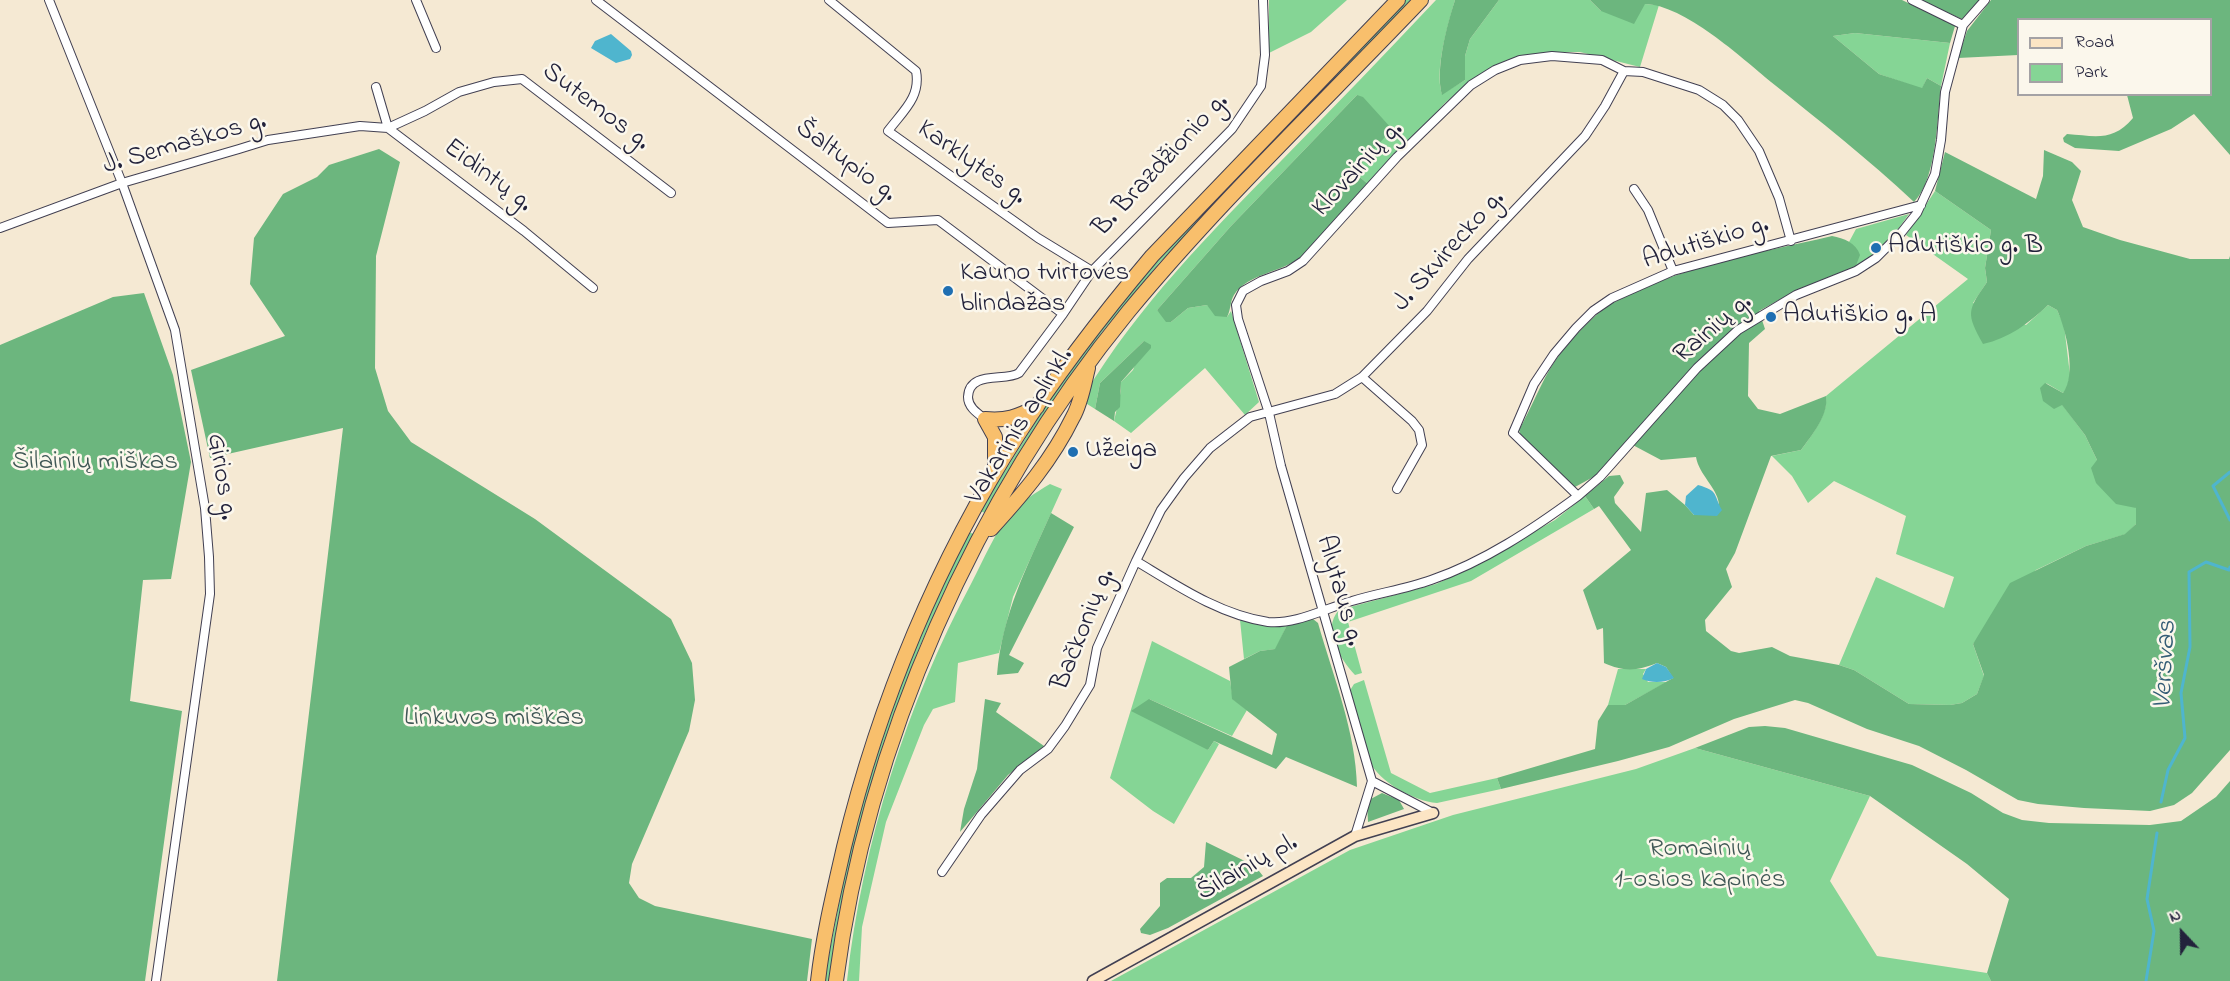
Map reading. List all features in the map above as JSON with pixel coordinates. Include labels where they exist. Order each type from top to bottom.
[{"type":"highway","name":"Vakarinis aplinkl.","points":[[818,981],[857,796],[881,720],[930,599],[995,474],[1037,407],[1093,328],[1152,256],[1398,0]]},
{"type":"highway","name":"Vakarinis aplinkl.","points":[[836,981],[852,887],[887,758],[927,649],[975,546],[1015,474],[1090,362],[1134,306],[1206,223],[1421,0]]},
{"type":"highway","points":[[975,546],[1035,480],[1074,416],[1090,362]]},
{"type":"highway","points":[[984,419],[1002,421],[1037,407]]},
{"type":"highway","points":[[984,419],[995,437],[995,474]]},
{"type":"street","name":"Girios g.","points":[[49,0],[122,183],[174,330],[205,508],[210,594],[156,981]]},
{"type":"street","points":[[416,0],[435,48]]},
{"type":"street","name":"Šaltupio g.","points":[[596,0],[888,223],[938,220],[1064,314]]},
{"type":"street","name":"Karklytės g.","points":[[829,0],[916,71],[918,83],[915,95],[888,131],[1038,238],[1092,271]]},
{"type":"street","name":"B. Brazdžionio g.","points":[[1064,314],[1092,271],[1232,129],[1261,86],[1265,55],[1263,0]]},
{"type":"street","points":[[1912,0],[1962,25]]},
{"type":"street","name":"Rainių g.","points":[[1578,496],[1600,477],[1697,368],[1738,330],[1796,295],[1856,271],[1889,247],[1921,205],[1935,174],[1941,140],[1945,92],[1962,25],[1985,0]]},
{"type":"street","name":"Klovainių g.","points":[[1269,413],[1238,319],[1236,305],[1243,291],[1260,281],[1288,271],[1303,261],[1397,157],[1433,121],[1471,85],[1495,70],[1520,60],[1552,56],[1602,60],[1623,71]]},
{"type":"street","points":[[1623,71],[1642,72],[1699,90],[1723,105],[1738,120],[1759,151],[1779,198],[1791,241]]},
{"type":"street","name":"J. Skvirecko g.","points":[[1269,413],[1335,394],[1362,377],[1427,311],[1468,259],[1585,136],[1605,106],[1623,71]]},
{"type":"street","name":"Sutemos g.","points":[[388,128],[426,111],[459,92],[494,82],[522,78],[671,193]]},
{"type":"street","points":[[376,87],[388,128]]},
{"type":"street","name":"J. Semaškos g.","points":[[0,228],[122,183],[268,140],[360,126],[388,128]]},
{"type":"street","name":"Eidintų g.","points":[[388,128],[524,231],[592,288]]},
{"type":"street","points":[[1634,189],[1648,210],[1673,271]]},
{"type":"street","name":"Adutiškio g.","points":[[1578,496],[1513,433],[1534,384],[1554,354],[1593,311],[1612,298],[1673,271],[1921,205]]},
{"type":"street","points":[[984,419],[971,406],[968,398],[969,391],[982,379],[991,376],[1012,377],[1019,373],[1064,314]]},
{"type":"street","points":[[1362,377],[1412,421],[1419,430],[1422,445],[1397,489]]},
{"type":"street","name":"Bačkonių g.","points":[[942,872],[981,815],[1020,770],[1048,749],[1090,685],[1097,648],[1161,510],[1210,448],[1250,417],[1269,413]]},
{"type":"street","name":"Alytaus g.","points":[[1269,413],[1281,466],[1372,781]]},
{"type":"street","points":[[1136,561],[1179,587],[1233,613],[1277,622],[1429,581],[1456,571],[1551,516],[1578,496]]},
{"type":"street","points":[[1355,836],[1372,781],[1433,813]]},
{"type":"street","name":"Šilainių pl.","points":[[1093,981],[1355,836],[1433,813]]},
{"type":"green space","points":[[1269,0],[1347,0],[1311,32],[1269,53]]},
{"type":"green space","points":[[1405,0],[1412,0],[1159,263],[1102,332],[1059,391],[985,513],[980,511],[1057,388],[1099,329],[1157,258]]},
{"type":"green space","points":[[1436,0],[1455,0],[1441,60],[1442,94],[1465,80],[1465,56],[1470,39],[1499,0],[1590,0],[1601,11],[1645,4],[1659,5],[1640,67],[1580,52],[1551,52],[1517,58],[1471,81],[1445,103],[1369,185],[1354,172],[1357,95],[1231,226],[1157,310],[1171,322],[1188,308],[1207,305],[1227,317],[1231,311],[1259,402],[1245,415],[1205,368],[1131,433],[1114,421],[1121,382],[1133,370],[1144,341],[1100,383],[1095,409],[1084,402],[1085,394],[1105,362],[1176,272]]},
{"type":"green space","points":[[1455,0],[1499,0],[1470,39],[1465,56],[1465,80],[1442,95],[1441,60]]},
{"type":"green space","points":[[1590,0],[1902,0],[1955,26],[1950,43],[1855,33],[1833,36],[1879,74],[1922,88],[1927,78],[1941,86],[1932,164],[1922,192],[1914,202],[1826,126],[1728,47],[1677,13],[1645,4],[1634,24],[1601,11]]},
{"type":"green space","points":[[1920,0],[1981,0],[1962,19]]},
{"type":"green space","points":[[1991,0],[2230,0],[2230,155],[2194,114],[2171,129],[2119,151],[2075,148],[2064,142],[2063,138],[2067,134],[2103,136],[2126,126],[2133,118],[2127,96],[2212,96],[2212,18],[2017,18],[2017,55],[1958,58],[1967,31]]},
{"type":"green space","points":[[1855,33],[1950,43],[1941,86],[1927,78],[1922,89],[1879,74],[1833,36]]},
{"type":"green space","points":[[1357,95],[1363,97],[1392,129],[1354,172],[1369,185],[1302,256],[1294,262],[1256,277],[1240,288],[1233,297],[1227,317],[1215,316],[1207,305],[1188,308],[1171,322],[1166,322],[1157,310],[1231,226]]},
{"type":"green space","name":"Linkuvos miškas","points":[[379,149],[400,162],[376,256],[375,368],[388,411],[411,442],[535,519],[671,619],[692,663],[695,700],[689,731],[632,864],[629,883],[639,898],[655,906],[812,939],[807,981],[277,981],[343,428],[210,458],[191,370],[285,336],[250,284],[254,238],[283,194],[317,177],[329,165]]},
{"type":"green space","points":[[2044,150],[2072,162],[2081,171],[2072,200],[2083,227],[2120,240],[2190,259],[2229,259],[2230,256],[2230,750],[2192,793],[2174,805],[2150,811],[2038,804],[2018,800],[1919,746],[1867,729],[1808,703],[1795,700],[1734,719],[1669,747],[1501,789],[1497,778],[1595,749],[1598,721],[1608,705],[1625,705],[1673,678],[1666,667],[1657,663],[1643,668],[1630,669],[1604,663],[1603,628],[1597,630],[1583,590],[1631,550],[1599,506],[1594,509],[1585,496],[1609,476],[1620,475],[1624,483],[1614,497],[1615,503],[1641,532],[1646,493],[1667,490],[1694,515],[1719,504],[1696,457],[1661,460],[1629,443],[1606,470],[1575,487],[1521,436],[1519,430],[1550,369],[1567,345],[1605,308],[1638,290],[1720,262],[1832,236],[1849,242],[1856,247],[1860,255],[1855,268],[1793,292],[1759,311],[1765,329],[1749,343],[1748,396],[1758,409],[1780,414],[1826,396],[1826,403],[1819,424],[1801,450],[1771,456],[1735,553],[1726,569],[1732,587],[1705,620],[1706,631],[1731,651],[1739,653],[1772,647],[1790,656],[1854,670],[1909,704],[1962,703],[1977,694],[1984,675],[1973,644],[2010,583],[2086,546],[2125,534],[2136,524],[2136,508],[2116,504],[2096,483],[2091,468],[2097,460],[2085,435],[2062,405],[2054,409],[2043,401],[2040,388],[2045,383],[2063,393],[2069,375],[2067,340],[2057,310],[2048,305],[2018,329],[1983,344],[1971,312],[1972,306],[1987,282],[1985,268],[1991,230],[1935,191],[1945,152],[2036,199],[2043,176]]},
{"type":"green space","points":[[1935,191],[1991,230],[1985,268],[1987,282],[1973,303],[2026,325],[2048,305],[2057,310],[2064,325],[2070,375],[2067,388],[2063,393],[2046,383],[2085,435],[2097,460],[2136,508],[2136,524],[2126,534],[2086,546],[2036,570],[1973,644],[1984,676],[1977,694],[1962,703],[1950,705],[1909,704],[1854,670],[1839,665],[1876,577],[1944,608],[1954,577],[1896,554],[1906,516],[1834,481],[1808,503],[1792,476],[1772,456],[1801,450],[1822,417],[1826,396],[1968,279],[1906,235]]},
{"type":"green space","points":[[1909,214],[1888,243],[1855,268],[1849,242],[1856,229]]},
{"type":"green space","name":"Šilainių miškas","points":[[144,293],[173,375],[191,462],[171,579],[143,580],[130,701],[182,711],[145,981],[0,981],[0,345],[113,297]]},
{"type":"green space","points":[[1144,341],[1151,345],[1151,348],[1121,382],[1120,407],[1115,412],[1114,421],[1095,409],[1100,383]]},
{"type":"green space","points":[[1050,484],[1062,489],[1013,597],[999,653],[958,663],[955,702],[933,709],[924,725],[886,822],[862,927],[859,981],[847,981],[854,929],[876,826],[908,725],[927,676],[999,529],[1019,505]]},
{"type":"green space","points":[[1585,496],[1594,509],[1471,581],[1348,622],[1362,673],[1355,675],[1344,660],[1332,635],[1334,618],[1339,610],[1436,584],[1462,572],[1555,520]]},
{"type":"green space","points":[[1051,513],[1074,527],[1009,655],[1024,663],[1018,673],[997,675],[1010,611]]},
{"type":"green space","points":[[968,532],[974,534],[920,646],[876,769],[845,894],[831,981],[824,981],[851,842],[886,726],[912,654]]},
{"type":"green space","points":[[1313,619],[1318,623],[1348,725],[1356,766],[1357,787],[1286,757],[1276,769],[1214,741],[1208,750],[1131,711],[1149,699],[1272,755],[1277,734],[1232,699],[1229,667],[1260,651],[1275,649],[1287,625]]},
{"type":"green space","points":[[1240,620],[1267,625],[1287,625],[1276,649],[1260,651],[1244,659]]},
{"type":"green space","points":[[1152,641],[1230,681],[1233,699],[1247,710],[1232,736],[1149,699],[1208,750],[1214,741],[1219,744],[1174,824],[1110,778]]},
{"type":"green space","points":[[1618,669],[1646,669],[1643,674],[1648,682],[1667,682],[1625,705],[1608,705]]},
{"type":"green space","points":[[1364,680],[1391,773],[1430,793],[1497,778],[1501,789],[1437,803],[1418,799],[1389,783],[1369,761],[1349,692],[1354,684]]},
{"type":"green space","points":[[985,699],[1001,703],[996,712],[1044,746],[1008,775],[960,832],[964,809],[977,769]]},
{"type":"green space","points":[[1749,727],[1785,728],[1912,765],[1971,793],[2003,813],[2022,820],[2049,823],[2150,825],[2181,821],[2216,797],[2230,781],[2230,981],[1991,981],[1987,973],[2009,899],[1967,864],[1870,796],[1695,748]]},
{"type":"green space","name":"Romainių 1-osios kapinės","points":[[1695,748],[1870,796],[1830,881],[1877,956],[1987,973],[1991,981],[1111,981],[1350,850],[1453,815],[1636,769]]},
{"type":"green space","points":[[1382,793],[1399,800],[1404,809],[1368,822],[1367,801]]},
{"type":"green space","points":[[1206,842],[1255,866],[1263,876],[1168,928],[1150,935],[1141,933],[1140,929],[1160,906],[1160,883],[1167,878],[1191,878],[1204,867]]},
{"type":"water","points":[[611,34],[631,51],[630,59],[616,63],[591,48],[595,41]]},
{"type":"water","points":[[1698,485],[1709,489],[1714,494],[1722,510],[1717,516],[1694,515],[1685,505],[1686,496]]},
{"type":"water","points":[[1657,663],[1666,667],[1674,678],[1658,682],[1642,679],[1646,669]]},
{"type":"waterway","name":"Veršvas","points":[[2230,472],[2213,486],[2230,520]]},
{"type":"waterway","name":"Veršvas","points":[[2161,802],[2168,770],[2185,738],[2181,693],[2190,647],[2189,572],[2206,562],[2229,570],[2230,567]]},
{"type":"waterway","name":"Veršvas","points":[[2146,981],[2154,931],[2147,899],[2157,833]]},
{"type":"place","name":"Adutiškio g. B","points":[[1876,248]]},
{"type":"place","name":"Kauno tvirtovės blindažas","points":[[948,291]]},
{"type":"place","name":"Adutiškio g. A","points":[[1771,317]]},
{"type":"place","name":"Užeiga","points":[[1073,452]]}]
